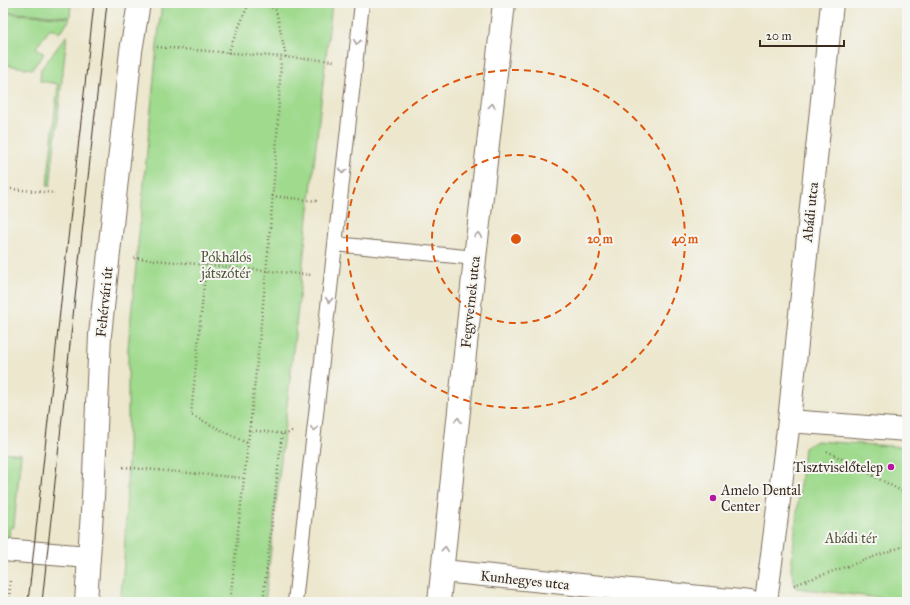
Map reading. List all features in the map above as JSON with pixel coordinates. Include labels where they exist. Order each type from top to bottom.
[{"type":"street","name":"Fehérvári út","points":[[86,602],[100,336],[131,51],[139,3]]},
{"type":"street","name":"Fegyvernek utca","points":[[439,602],[475,258],[504,3]]},
{"type":"street","name":"Abádi utca","points":[[789,421],[832,3]]},
{"type":"street","points":[[766,602],[789,421],[907,430]]},
{"type":"street","points":[[3,550],[89,557]]},
{"type":"street","name":"Kunhegyes utca","points":[[443,571],[696,599],[750,602]]},
{"type":"lane","points":[[295,602],[362,3]]},
{"type":"lane","points":[[335,244],[475,258]]},
{"type":"path","points":[[228,53],[249,3]]},
{"type":"path","points":[[265,3],[276,10],[286,57]]},
{"type":"path","points":[[151,46],[355,63]]},
{"type":"path","points":[[230,602],[266,270],[279,108],[281,57]]},
{"type":"path","points":[[11,189],[55,193]]},
{"type":"path","points":[[272,196],[339,203]]},
{"type":"path","points":[[132,258],[331,277]]},
{"type":"path","points":[[206,265],[191,415],[247,443]]},
{"type":"path","points":[[248,430],[282,433],[263,602]]},
{"type":"path","points":[[826,450],[907,494]]},
{"type":"path","points":[[123,467],[243,478]]},
{"type":"path","points":[[788,589],[795,585],[907,545]]},
{"type":"path","points":[[9,602],[10,580]]},
{"type":"green space","points":[[3,3],[71,3],[70,17],[3,12]]},
{"type":"green space","name":"Pókhálós játszótér","points":[[162,3],[332,3],[265,602],[120,602],[124,563],[128,461],[128,348]]},
{"type":"green space","points":[[3,13],[70,18],[59,33],[51,28],[36,47],[44,54],[32,69],[6,65],[4,77]]},
{"type":"green space","points":[[67,35],[50,186],[47,186],[58,84],[40,81],[41,69]]},
{"type":"green space","name":"Abádi tér","points":[[816,441],[907,447],[907,601],[796,588],[791,569],[804,448]]},
{"type":"green space","points":[[3,452],[21,454],[14,527],[10,528],[9,538],[3,537]]},
{"type":"tram line","points":[[28,602],[94,3]]},
{"type":"tram line","points":[[42,602],[107,3]]},
{"type":"place","name":"Tisztviselőtelep","points":[[891,467]]},
{"type":"place","name":"Amelo Dental Center","points":[[713,498]]}]
